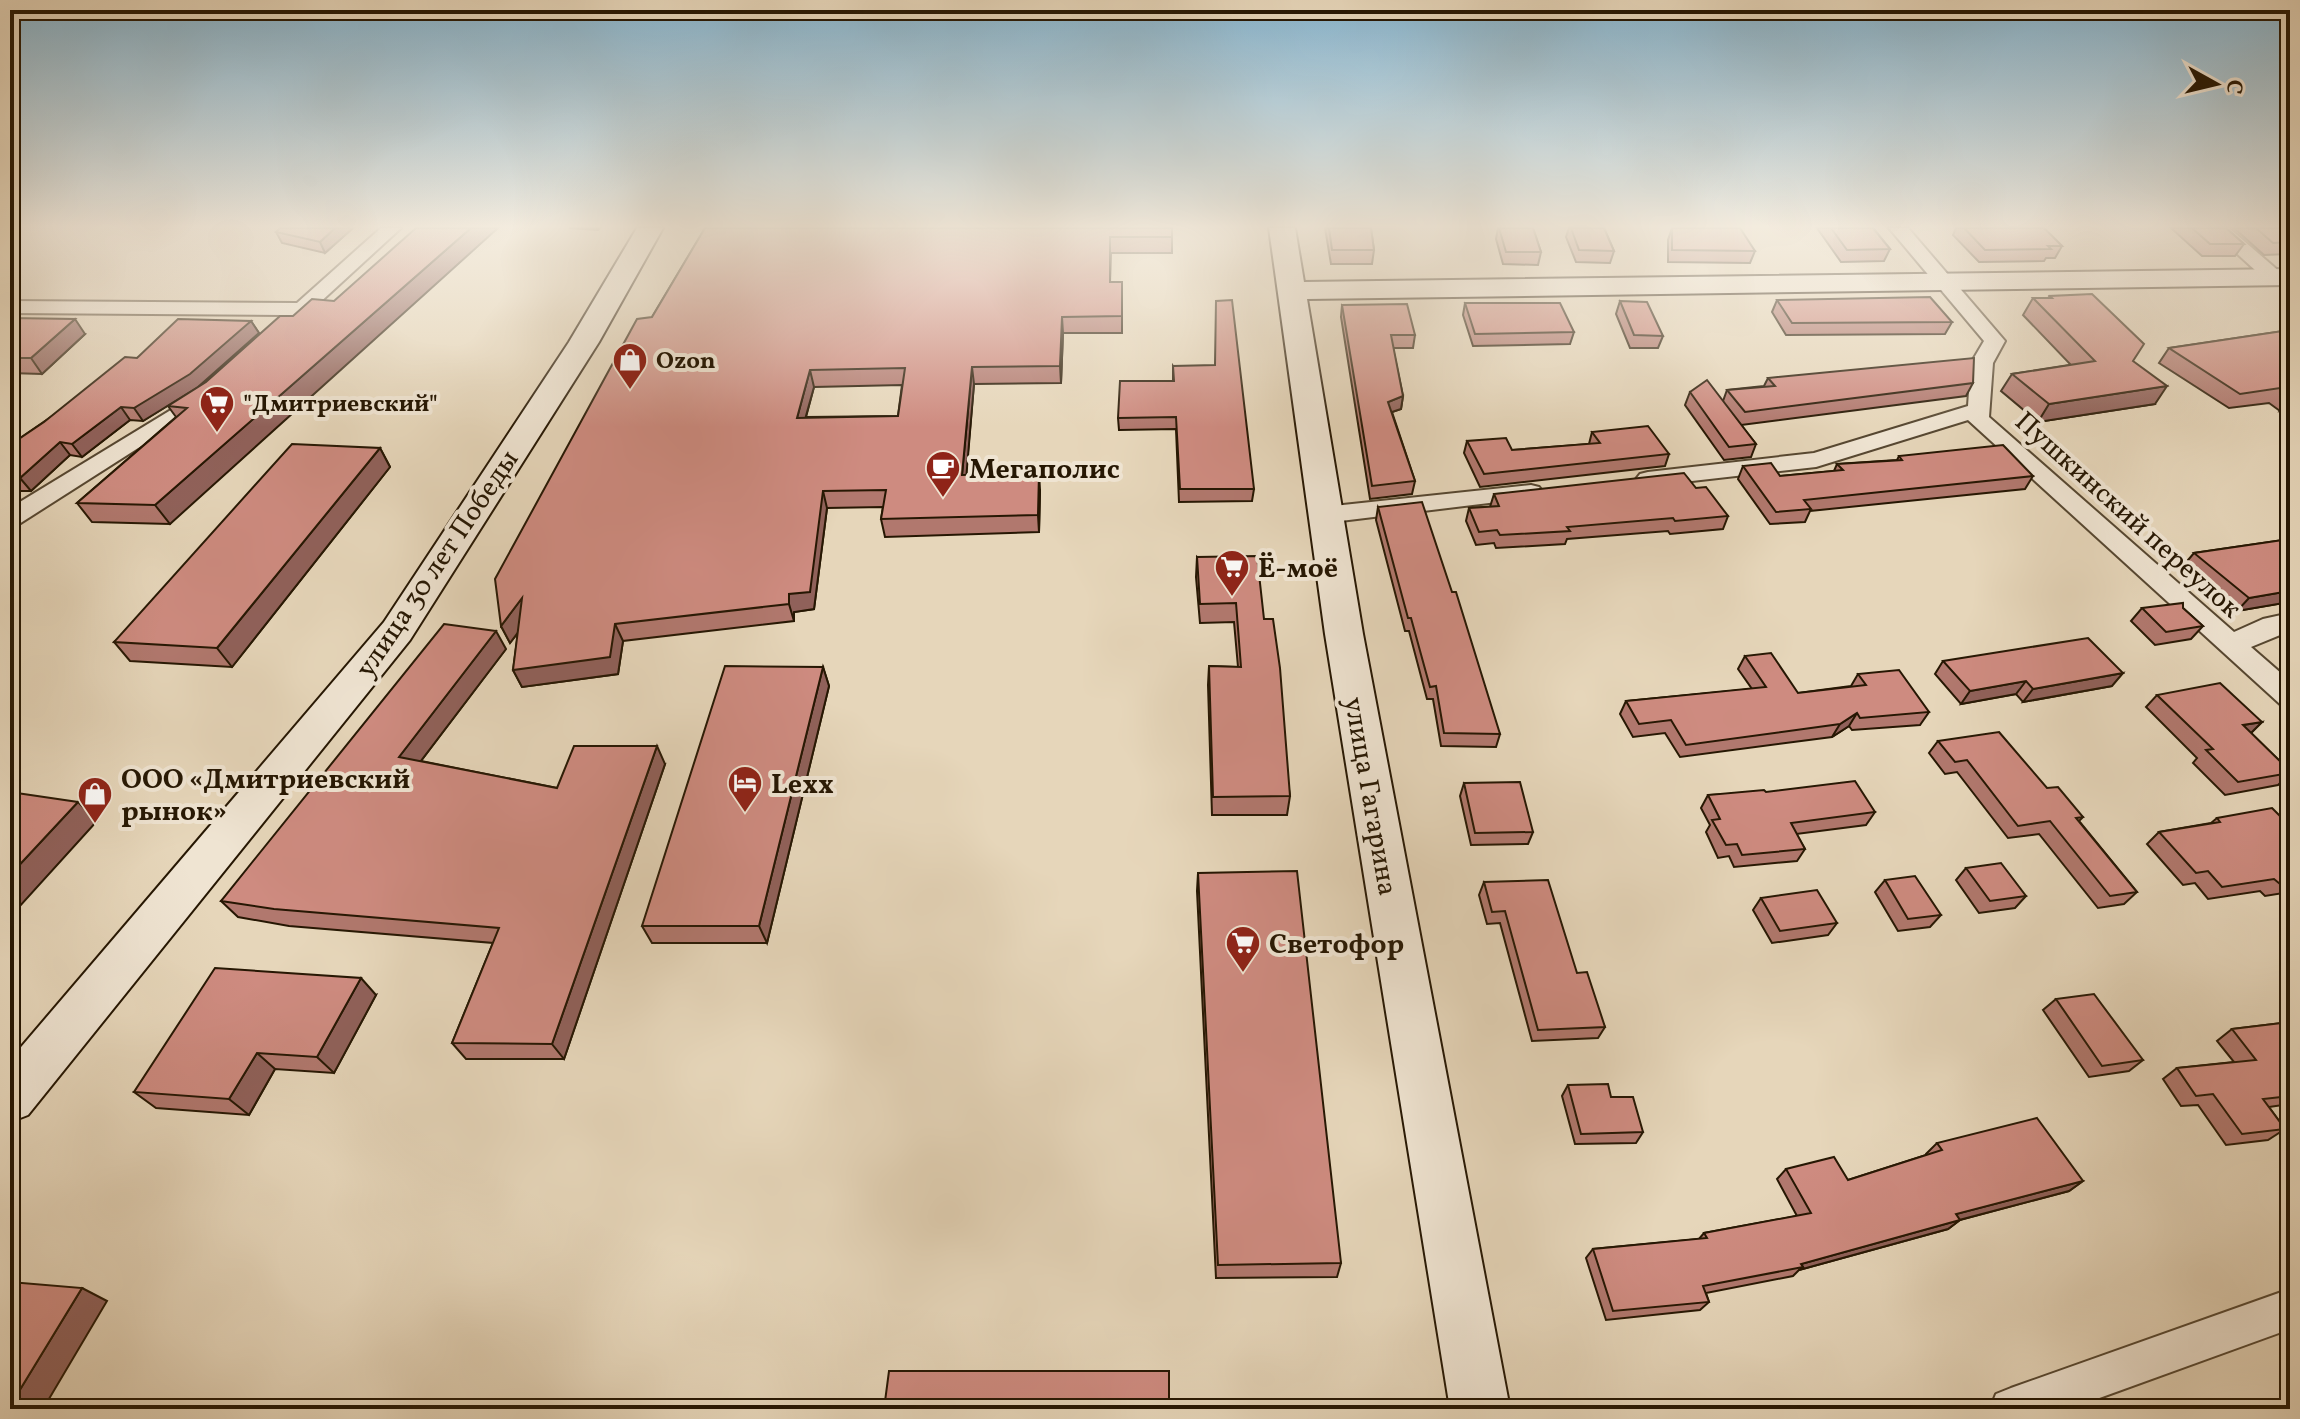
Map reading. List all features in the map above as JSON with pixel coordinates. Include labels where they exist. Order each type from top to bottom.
[{"type":"street","points":[[267,341],[318,294]]},
{"type":"street","name":"улица 30 лет Победы","points":[[10,1098],[397,631],[612,294]]},
{"type":"street","name":"улица Гагарина","points":[[1292,294],[1324,515],[1480,1409]]},
{"type":"street","name":"Пушкинский переулок","points":[[1954,294],[1995,341],[1982,363],[1978,419],[2290,697]]},
{"type":"street","points":[[10,307],[302,309]]},
{"type":"street","points":[[10,519],[208,394],[219,383]]},
{"type":"street","points":[[1625,481],[1816,460],[1979,410]]},
{"type":"street","points":[[1324,515],[1546,490]]},
{"type":"street","points":[[2231,645],[2272,626],[2290,622]]},
{"type":"street","points":[[2011,1409],[2290,1309]]},
{"type":"building","points":[[342,294],[395,294],[155,505],[77,503],[187,408],[168,406],[206,382],[280,316],[293,316],[312,299],[334,301]]},
{"type":"building","points":[[666,294],[1122,294],[1122,316],[1062,317],[1060,366],[972,367],[962,475],[1039,473],[1038,515],[881,519],[886,490],[823,491],[810,592],[789,594],[789,604],[615,624],[610,657],[513,670],[522,598],[501,626],[495,579],[637,319],[652,317]],"holes":[[[905,368],[898,416],[797,418],[810,370]]]},
{"type":"building","points":[[2092,294],[2144,344],[2133,361],[2167,386],[2049,404],[2012,374],[2095,361],[2033,298],[2052,298],[2050,296]]},
{"type":"building","points":[[1930,297],[1952,322],[1792,323],[1777,300]]},
{"type":"building","points":[[1232,300],[1254,489],[1180,489],[1176,417],[1118,418],[1120,381],[1174,381],[1173,366],[1215,365],[1216,301]]},
{"type":"building","points":[[1620,301],[1647,302],[1663,336],[1634,335]]},
{"type":"building","points":[[1465,303],[1560,303],[1574,332],[1475,334]]},
{"type":"building","points":[[1407,304],[1415,335],[1391,335],[1403,396],[1388,402],[1415,481],[1372,486],[1342,305]]},
{"type":"building","points":[[10,318],[75,319],[31,358],[10,358]]},
{"type":"building","points":[[178,319],[251,321],[190,374],[134,408],[121,407],[72,444],[60,442],[20,478],[10,478],[10,445],[125,357],[137,358]]},
{"type":"building","points":[[2290,330],[2290,395],[2280,388],[2240,394],[2169,348]]},
{"type":"building","points":[[1974,358],[1973,383],[1745,412],[1727,390],[1775,386],[1768,378]]},
{"type":"building","points":[[1707,380],[1756,444],[1729,447],[1690,392]]},
{"type":"building","points":[[1648,426],[1669,454],[1484,474],[1467,441],[1506,438],[1512,450],[1600,443],[1592,432]]},
{"type":"building","points":[[292,444],[380,448],[217,648],[114,642]]},
{"type":"building","points":[[2003,445],[2033,476],[1804,500],[1811,509],[1776,512],[1743,466],[1771,463],[1780,476],[1843,470],[1837,464],[1902,460],[1899,456]]},
{"type":"building","points":[[1684,473],[1696,488],[1706,487],[1728,516],[1675,521],[1673,518],[1567,527],[1570,531],[1500,535],[1497,530],[1479,532],[1469,508],[1499,506],[1494,494]]},
{"type":"building","points":[[1422,502],[1452,592],[1456,592],[1500,734],[1444,733],[1436,686],[1430,687],[1378,507]]},
{"type":"building","points":[[2290,539],[2290,591],[2249,598],[2194,553]]},
{"type":"building","points":[[1257,556],[1264,619],[1273,619],[1280,668],[1290,796],[1213,797],[1209,666],[1241,667],[1236,603],[1200,604],[1197,557]]},
{"type":"building","points":[[2183,603],[2183,608],[2203,626],[2166,632],[2142,608]]},
{"type":"building","points":[[444,624],[496,631],[399,757],[557,788],[574,746],[657,746],[552,1044],[452,1043],[499,928],[274,909],[221,901]]},
{"type":"building","points":[[2088,638],[2123,673],[2033,689],[2026,681],[1970,691],[1943,661]]},
{"type":"building","points":[[1771,653],[1798,693],[1866,685],[1858,674],[1899,670],[1929,712],[1860,718],[1857,713],[1840,724],[1686,745],[1671,720],[1639,724],[1626,701],[1766,687],[1745,656]]},
{"type":"building","name":"Lexx","points":[[725,666],[823,667],[759,926],[642,926]]},
{"type":"building","points":[[2220,683],[2262,722],[2243,725],[2290,773],[2238,782],[2206,750],[2213,749],[2157,695]]},
{"type":"building","points":[[1999,732],[2047,788],[2058,787],[2083,817],[2076,818],[2137,892],[2110,896],[2050,821],[2018,826],[1967,760],[1955,762],[1938,741]]},
{"type":"building","points":[[1855,781],[1875,812],[1791,823],[1805,849],[1742,855],[1737,844],[1726,845],[1712,820],[1720,819],[1708,795],[1766,792]]},
{"type":"building","points":[[1520,782],[1533,832],[1475,833],[1464,783]]},
{"type":"building","points":[[10,792],[78,802],[10,875]]},
{"type":"building","points":[[2272,808],[2290,826],[2290,882],[2280,884],[2274,879],[2222,887],[2208,871],[2196,873],[2159,832],[2220,822],[2217,818]]},
{"type":"building","points":[[2001,863],[2026,896],[1990,901],[1966,868]]},
{"type":"building","points":[[1297,871],[1341,1263],[1218,1265],[1198,873]]},
{"type":"building","points":[[1915,876],[1941,915],[1908,919],[1885,880]]},
{"type":"building","points":[[1548,880],[1577,973],[1587,972],[1605,1027],[1538,1030],[1505,911],[1492,912],[1484,882]]},
{"type":"building","points":[[1817,890],[1837,923],[1780,931],[1761,898]]},
{"type":"building","points":[[215,968],[361,978],[317,1057],[257,1053],[229,1099],[134,1092]]},
{"type":"building","points":[[2094,994],[2143,1060],[2102,1066],[2056,999]]},
{"type":"building","points":[[2290,1022],[2290,1096],[2263,1099],[2285,1129],[2242,1134],[2213,1094],[2196,1096],[2177,1068],[2256,1060],[2232,1029]]},
{"type":"building","points":[[1608,1084],[1611,1097],[1633,1097],[1643,1132],[1581,1134],[1568,1085]]},
{"type":"building","points":[[2037,1118],[2083,1181],[1956,1214],[1960,1220],[1801,1264],[1803,1267],[1703,1286],[1709,1302],[1613,1311],[1593,1249],[1707,1238],[1704,1233],[1811,1213],[1786,1169],[1834,1157],[1848,1180],[1942,1150],[1937,1143]]},
{"type":"building","points":[[10,1282],[82,1288],[10,1406]]},
{"type":"building","points":[[889,1371],[1169,1371],[1169,1409],[884,1409]]},
{"type":"place","name":"Ozon","points":[[630,391]]},
{"type":"place","name":"\"Дмитриевский\"","points":[[217,434]]},
{"type":"place","name":"Мегаполис","points":[[943,499]]},
{"type":"place","name":"Ё-моё","points":[[1232,598]]},
{"type":"place","name":"Lexx","points":[[745,814]]},
{"type":"place","name":"ООО «Дмитриевский рынок»","points":[[95,825]]},
{"type":"place","name":"Светофор","points":[[1243,974]]}]
